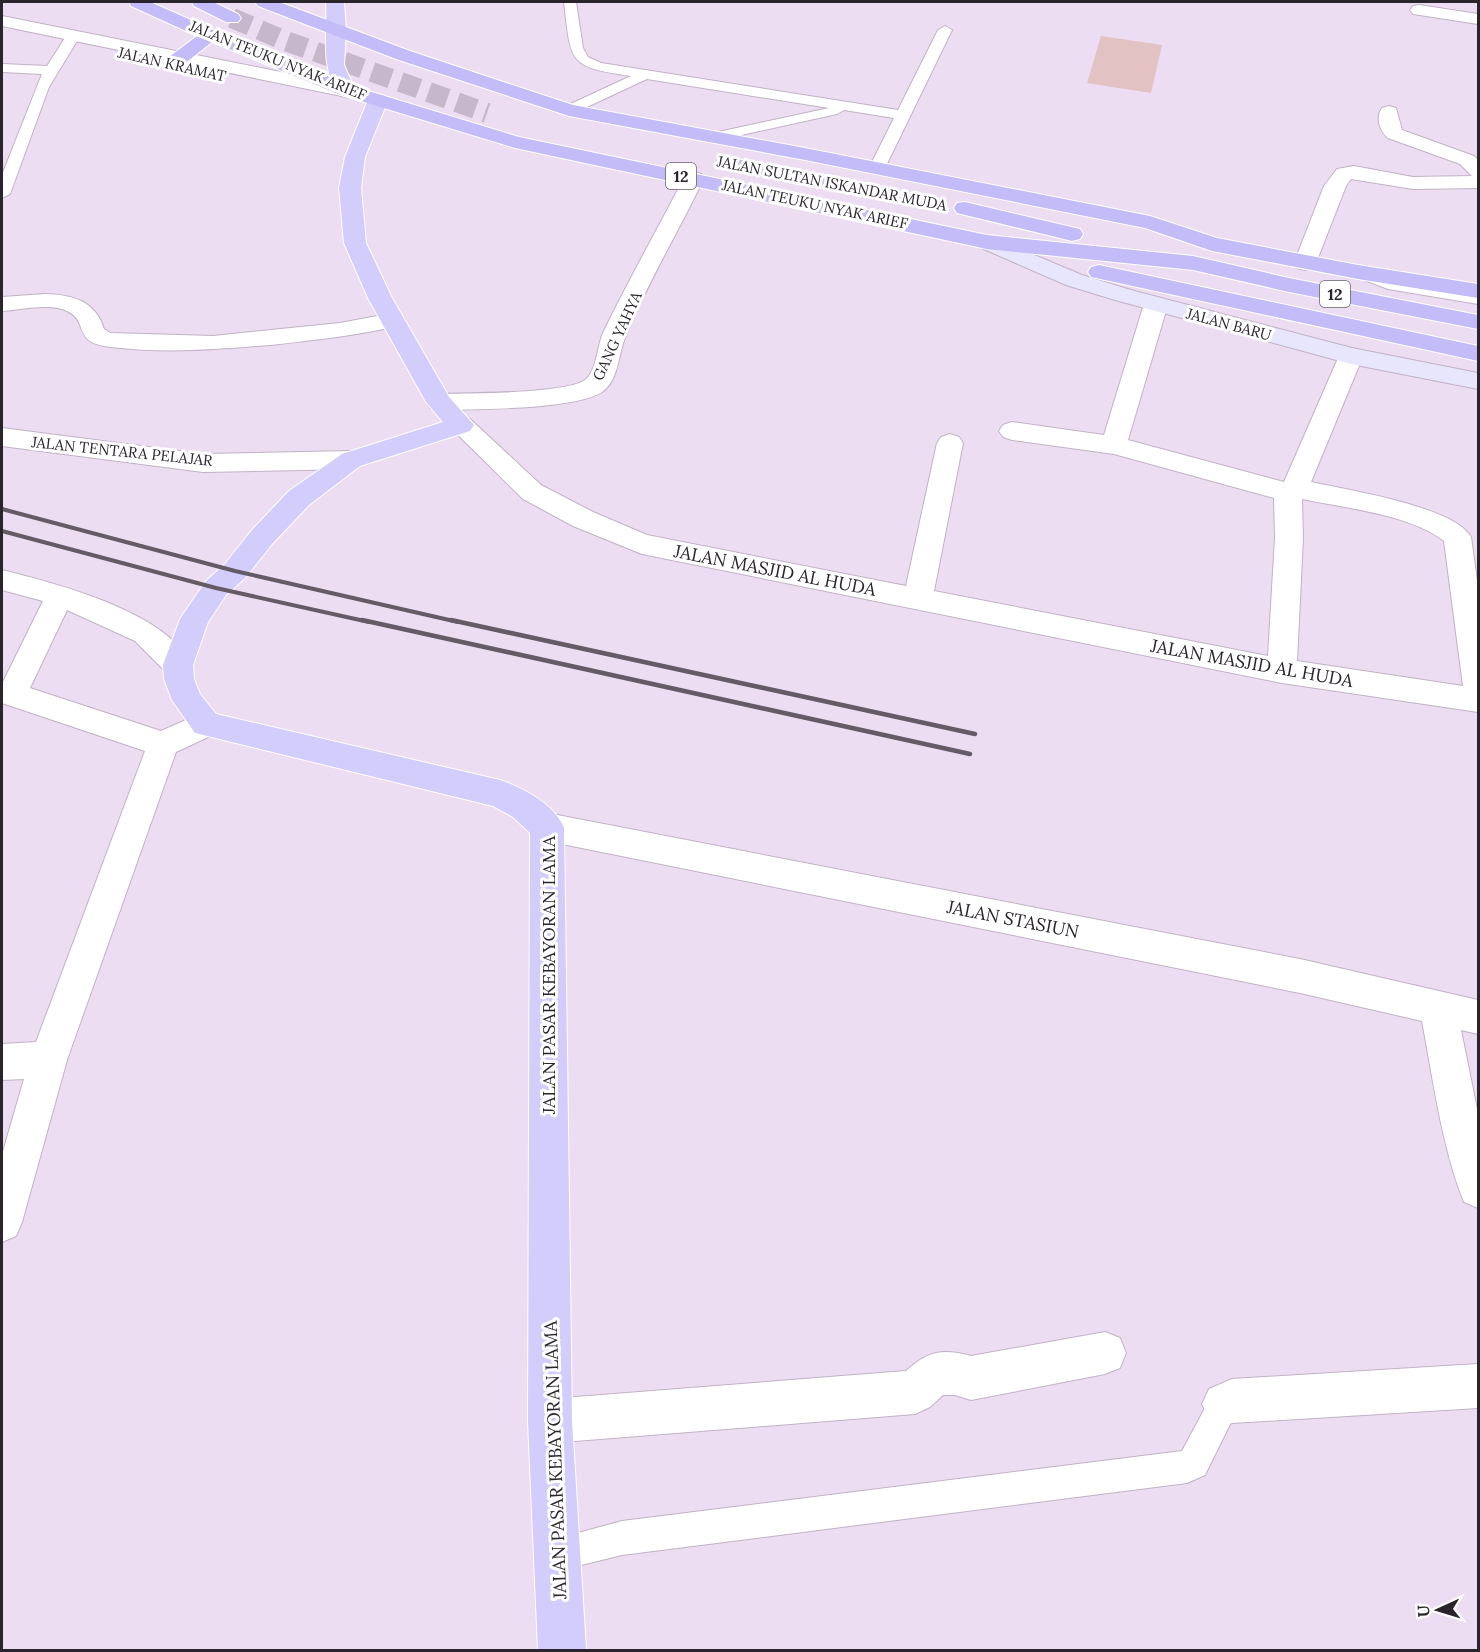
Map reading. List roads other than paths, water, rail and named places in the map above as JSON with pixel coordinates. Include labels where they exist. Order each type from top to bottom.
[{"type":"highway","name":"JALAN TEUKU NYAK ARIEF","points":[[137,2],[243,49],[363,92],[515,142],[694,178],[987,242],[1193,263],[1289,285],[1479,322]]},
{"type":"highway","points":[[200,2],[232,18]]},
{"type":"highway","name":"12","points":[[265,2],[299,9],[337,31],[437,67],[569,110],[877,168],[1150,223],[1212,244],[1305,263],[1479,291]]},
{"type":"highway","points":[[243,49],[286,40],[300,29],[303,23],[299,9]]},
{"type":"highway","points":[[176,61],[210,35]]},
{"type":"highway","points":[[411,74],[437,67]]},
{"type":"highway","points":[[549,129],[571,134]]},
{"type":"highway","name":"JALAN SULTAN ISKANDAR MUDA","points":[[721,162],[907,197]]},
{"type":"highway","name":"JALAN SULTAN ISKANDAR MUDA","points":[[942,204],[1212,244]]},
{"type":"highway","name":"JALAN SULTAN ISKANDAR MUDA","points":[[965,208],[1193,263]]},
{"type":"highway","points":[[1031,248],[1094,271],[1479,354]]},
{"type":"highway","points":[[1358,273],[1399,267],[1469,268]]},
{"type":"main road","points":[[335,2],[337,31],[335,65],[363,92]]},
{"type":"main road","name":"JALAN MASJID AL HUDA","points":[[363,92],[350,188],[355,243],[393,320],[439,402],[461,425]]},
{"type":"main road","name":"JALAN BARU","points":[[987,242],[1074,280],[1156,304],[1352,356],[1479,381]]},
{"type":"main road","points":[[206,724],[187,700],[179,679],[178,665],[195,619],[216,588],[235,571],[262,537],[299,498],[351,460],[461,425]]},
{"type":"main road","name":"JALAN PASAR KEBAYORAN LAMA","points":[[206,724],[501,794],[525,807],[547,827],[550,1421],[562,1650]]},
{"type":"street","points":[[1419,10],[1479,19]]},
{"type":"street","points":[[2,21],[176,61]]},
{"type":"street","name":"JALAN KRAMAT","points":[[2,26],[176,61],[271,84],[363,92]]},
{"type":"street","points":[[1389,112],[1390,129],[1395,134],[1467,160],[1479,171]]},
{"type":"street","points":[[1305,263],[1335,186],[1344,173],[1354,172],[1413,183],[1479,182]]},
{"type":"street","name":"GANG YAHYA","points":[[439,402],[539,397],[583,391],[592,387],[601,378],[612,339],[694,178]]},
{"type":"street","points":[[2,304],[58,302],[78,308],[85,313],[92,334],[110,340],[213,343],[340,330],[393,320]]},
{"type":"street","points":[[1114,445],[1156,304]]},
{"type":"street","points":[[1282,671],[1288,538],[1287,500],[1294,490],[1352,356]]},
{"type":"street","name":"JALAN MASJID AL HUDA","points":[[461,425],[532,492],[583,519],[642,544],[1282,671],[1479,700]]},
{"type":"street","points":[[1012,431],[1114,445],[1431,521],[1454,533],[1457,537],[1479,684]]},
{"type":"street","name":"JALAN TENTARA PELAJAR","points":[[2,437],[203,463],[351,460]]},
{"type":"street","points":[[918,598],[950,443]]},
{"type":"street","points":[[2,580],[60,595],[145,633],[178,665]]},
{"type":"street","points":[[60,595],[7,701],[163,744],[206,724]]},
{"type":"street","points":[[2,1222],[48,1060],[163,744]]},
{"type":"street","name":"JALAN STASIUN","points":[[547,827],[1300,976],[1479,1017]]},
{"type":"street","points":[[1438,1009],[1459,1113],[1479,1188]]},
{"type":"street","points":[[2,1062],[48,1060]]},
{"type":"street","points":[[550,1421],[915,1392],[934,1374],[955,1373],[970,1378],[1105,1353]]},
{"type":"street","points":[[1224,1404],[1232,1401],[1479,1386]]},
{"type":"lane","points":[[570,2],[576,48],[584,60],[597,68],[903,115]]},
{"type":"lane","points":[[877,168],[945,30]]},
{"type":"lane","points":[[2,194],[42,87],[70,40]]},
{"type":"lane","points":[[2,68],[51,70]]},
{"type":"lane","points":[[569,110],[645,75]]},
{"type":"lane","points":[[714,137],[853,107]]},
{"type":"lane","points":[[1193,263],[1263,274],[1479,316]]},
{"type":"lane","points":[[1358,273],[1388,284],[1479,299]]},
{"type":"lane","points":[[557,1554],[622,1538],[1187,1467],[1193,1464],[1224,1404]]},
{"type":"tunnel","points":[[232,18],[283,40],[487,113]]},
{"type":"railway","points":[[2,509],[235,571],[458,622]]},
{"type":"railway","points":[[2,531],[216,588],[369,622]]},
{"type":"railway","points":[[362,620],[970,754]]},
{"type":"railway","points":[[451,620],[975,734]]}]
